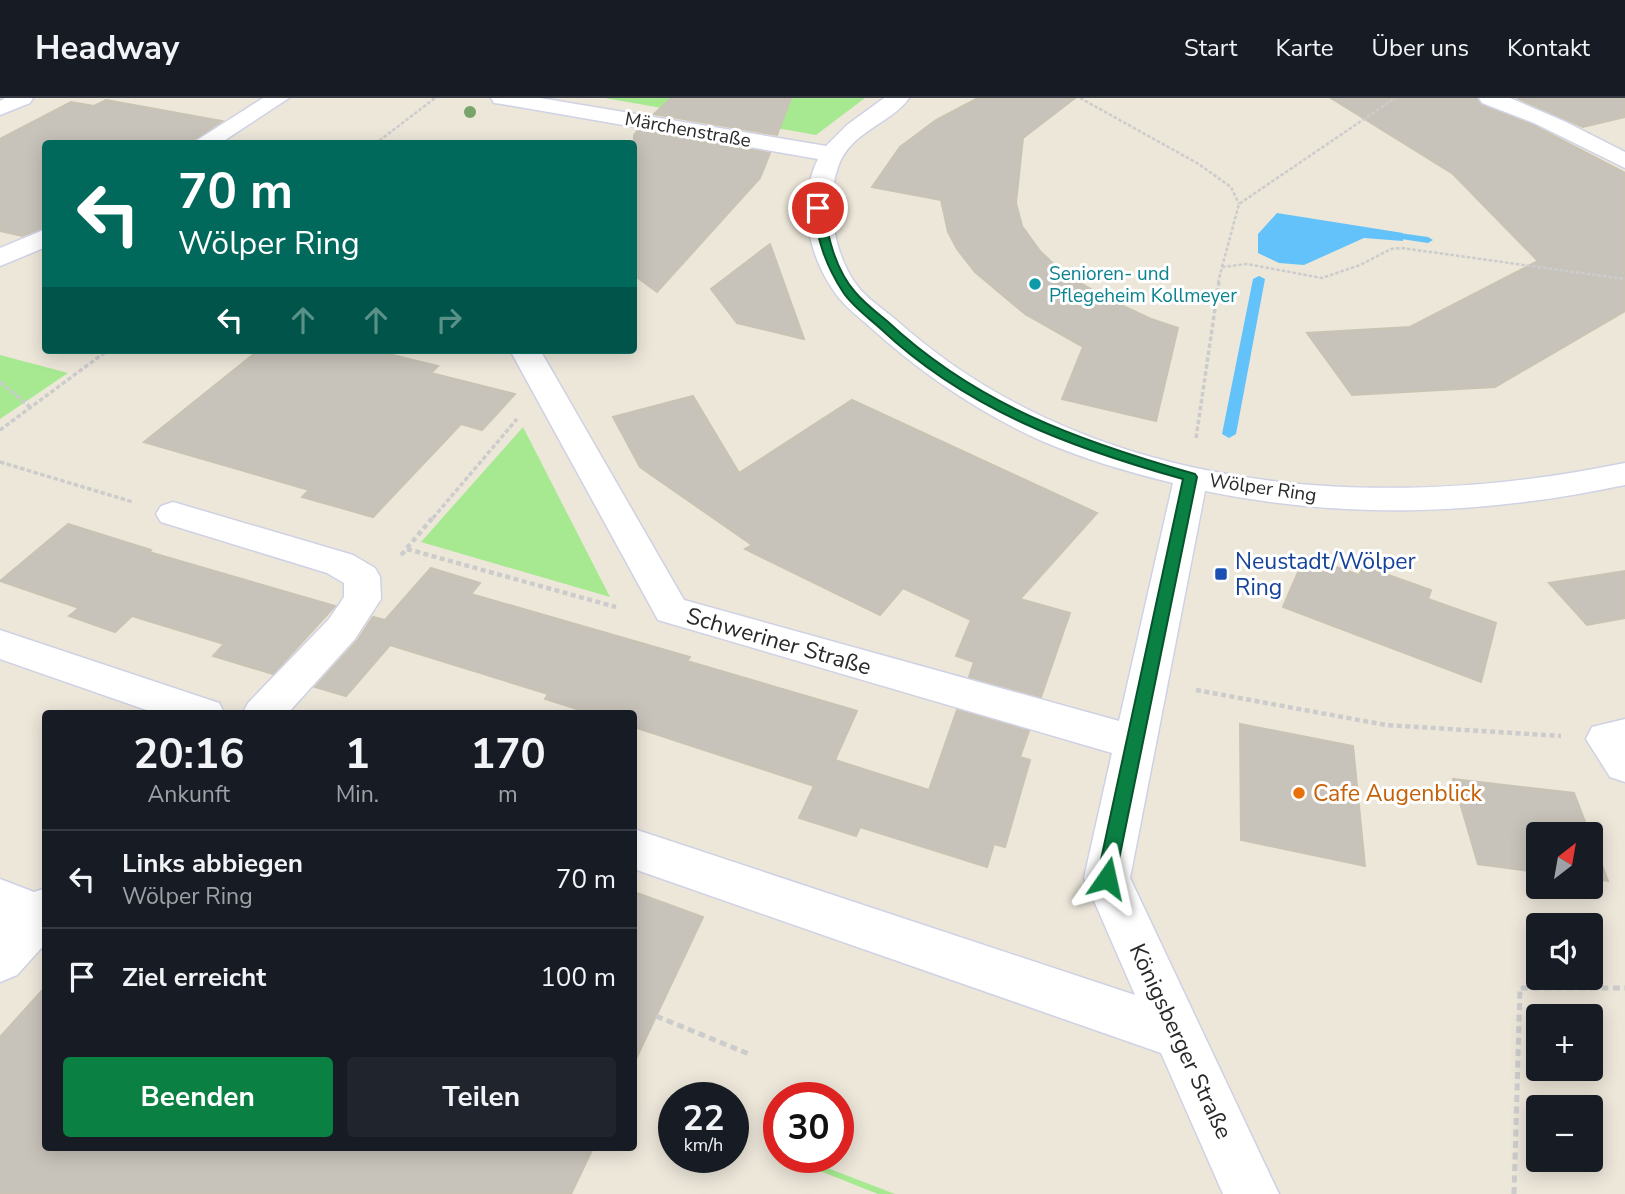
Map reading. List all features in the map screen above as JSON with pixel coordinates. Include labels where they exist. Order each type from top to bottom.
[{"type":"street","points":[[0,109],[22,98]]},
{"type":"street","points":[[209,140],[278,98]]},
{"type":"street","name":"Märchenstraße","points":[[502,98],[832,154]]},
{"type":"street","points":[[832,154],[864,123],[898,98]]},
{"type":"street","points":[[1490,98],[1588,139],[1625,161]]},
{"type":"street","name":"Wölper Ring","points":[[832,154],[818,208],[825,246],[849,293],[911,351],[971,391],[1034,425],[1105,453],[1191,477],[1276,491],[1383,502],[1485,499],[1573,486],[1625,474]]},
{"type":"street","points":[[0,258],[42,239]]},
{"type":"street","name":"Schweriner Straße","points":[[527,354],[671,610],[1133,741]]},
{"type":"street","name":"Königsberger Straße","points":[[1191,477],[1133,741],[1107,878],[1251,1194]]},
{"type":"street","points":[[173,514],[340,564],[362,577],[362,599],[342,629],[266,710]]},
{"type":"street","points":[[0,644],[193,710]]},
{"type":"street","points":[[637,850],[1178,1034]]},
{"type":"street","points":[[0,959],[28,908]]},
{"type":"path","points":[[380,140],[435,98]]},
{"type":"path","points":[[1080,98],[1197,163],[1231,187],[1239,204],[1213,308],[1191,477]]},
{"type":"path","points":[[1239,204],[1395,98]]},
{"type":"path","points":[[1222,267],[1247,264],[1322,278],[1360,265],[1391,249],[1401,248],[1625,279]]},
{"type":"path","points":[[0,430],[103,354]]},
{"type":"path","points":[[0,382],[30,407]]},
{"type":"path","points":[[362,577],[388,569],[526,408],[555,402]]},
{"type":"path","points":[[0,462],[173,514]]},
{"type":"path","points":[[407,549],[643,614],[671,610]]},
{"type":"path","points":[[1147,680],[1386,725],[1619,747]]},
{"type":"path","points":[[1514,1194],[1520,988],[1625,988]]},
{"type":"path","points":[[656,1016],[749,1054]]},
{"type":"green space","points":[[605,98],[865,98],[816,135]]},
{"type":"green space","points":[[0,355],[68,373],[0,419]]},
{"type":"green space","points":[[523,427],[610,597],[421,542]]},
{"type":"green space","points":[[825,1173],[840,1173],[895,1194],[878,1194]]},
{"type":"water","points":[[1277,213],[1403,233],[1403,241],[1364,238],[1304,265],[1279,263],[1258,253],[1258,234]]},
{"type":"building","points":[[671,98],[791,98],[777,135],[654,114]]},
{"type":"building","name":"Senioren- und Pflegeheim Kollmeyer","points":[[978,98],[1075,98],[1023,138],[1016,203],[1022,226],[1040,251],[1062,272],[1106,298],[1178,328],[1156,421],[1062,399],[1083,347],[1025,314],[975,272],[948,232],[941,200],[872,187],[900,147],[936,120]]},
{"type":"building","points":[[1331,98],[1476,98],[1481,105],[1533,125],[1625,173],[1625,311],[1495,387],[1352,395],[1307,333],[1410,327],[1538,261],[1453,174]]},
{"type":"building","points":[[1517,98],[1625,98],[1625,117],[1583,127]]},
{"type":"building","points":[[106,100],[222,121],[194,140],[42,140],[42,228],[22,236],[0,231],[0,139],[71,102],[94,106]]},
{"type":"building","points":[[638,130],[770,153],[760,178],[657,292],[637,277],[637,140],[634,140]]},
{"type":"building","points":[[770,244],[804,339],[737,323],[711,289]]},
{"type":"building","points":[[254,354],[388,354],[438,366],[431,373],[515,394],[482,430],[461,424],[373,517],[302,497],[309,490],[144,442]]},
{"type":"building","points":[[693,396],[739,473],[852,400],[1097,513],[1020,599],[1070,613],[1041,697],[969,677],[974,662],[956,656],[971,620],[903,588],[880,615],[745,549],[752,545],[640,467],[613,417]]},
{"type":"building","points":[[68,524],[151,550],[149,552],[335,606],[273,674],[213,656],[224,644],[132,616],[115,632],[69,616],[79,608],[0,581]]},
{"type":"building","points":[[1305,556],[1359,575],[1363,566],[1431,590],[1428,599],[1496,623],[1481,682],[1283,607]]},
{"type":"building","points":[[431,568],[480,583],[471,594],[690,657],[687,661],[857,711],[835,760],[929,790],[957,710],[1029,731],[1020,757],[1030,760],[1005,847],[994,844],[987,867],[860,827],[856,836],[799,818],[814,786],[637,728],[637,710],[580,710],[545,699],[548,694],[390,645],[346,696],[315,687],[357,641],[373,617],[385,620]]},
{"type":"building","points":[[1625,571],[1625,618],[1587,625],[1549,583]]},
{"type":"building","name":"Cafe Augenblick","points":[[1240,724],[1353,746],[1365,866],[1241,840]]},
{"type":"building","points":[[1453,779],[1574,793],[1585,822],[1526,822],[1526,870],[1478,864]]},
{"type":"building","points":[[1603,868],[1608,881],[1603,880]]},
{"type":"building","points":[[637,893],[703,917],[637,1057]]},
{"type":"building","points":[[42,990],[42,1151],[592,1151],[571,1194],[0,1194],[0,1037]]},
{"type":"waterway","points":[[1385,234],[1428,240]]},
{"type":"waterway","points":[[1229,434],[1259,279]]},
{"type":"place","name":"Senioren- und Pflegeheim Kollmeyer","points":[[1035,284]]},
{"type":"place","name":"Neustadt/Wölper Ring","points":[[1221,574]]},
{"type":"place","name":"Cafe Augenblick","points":[[1299,793]]},
{"type":"route","points":[[818,208],[825,246],[849,293],[911,351],[971,391],[1034,425],[1105,453],[1191,477],[1133,741],[1107,878]]}]
